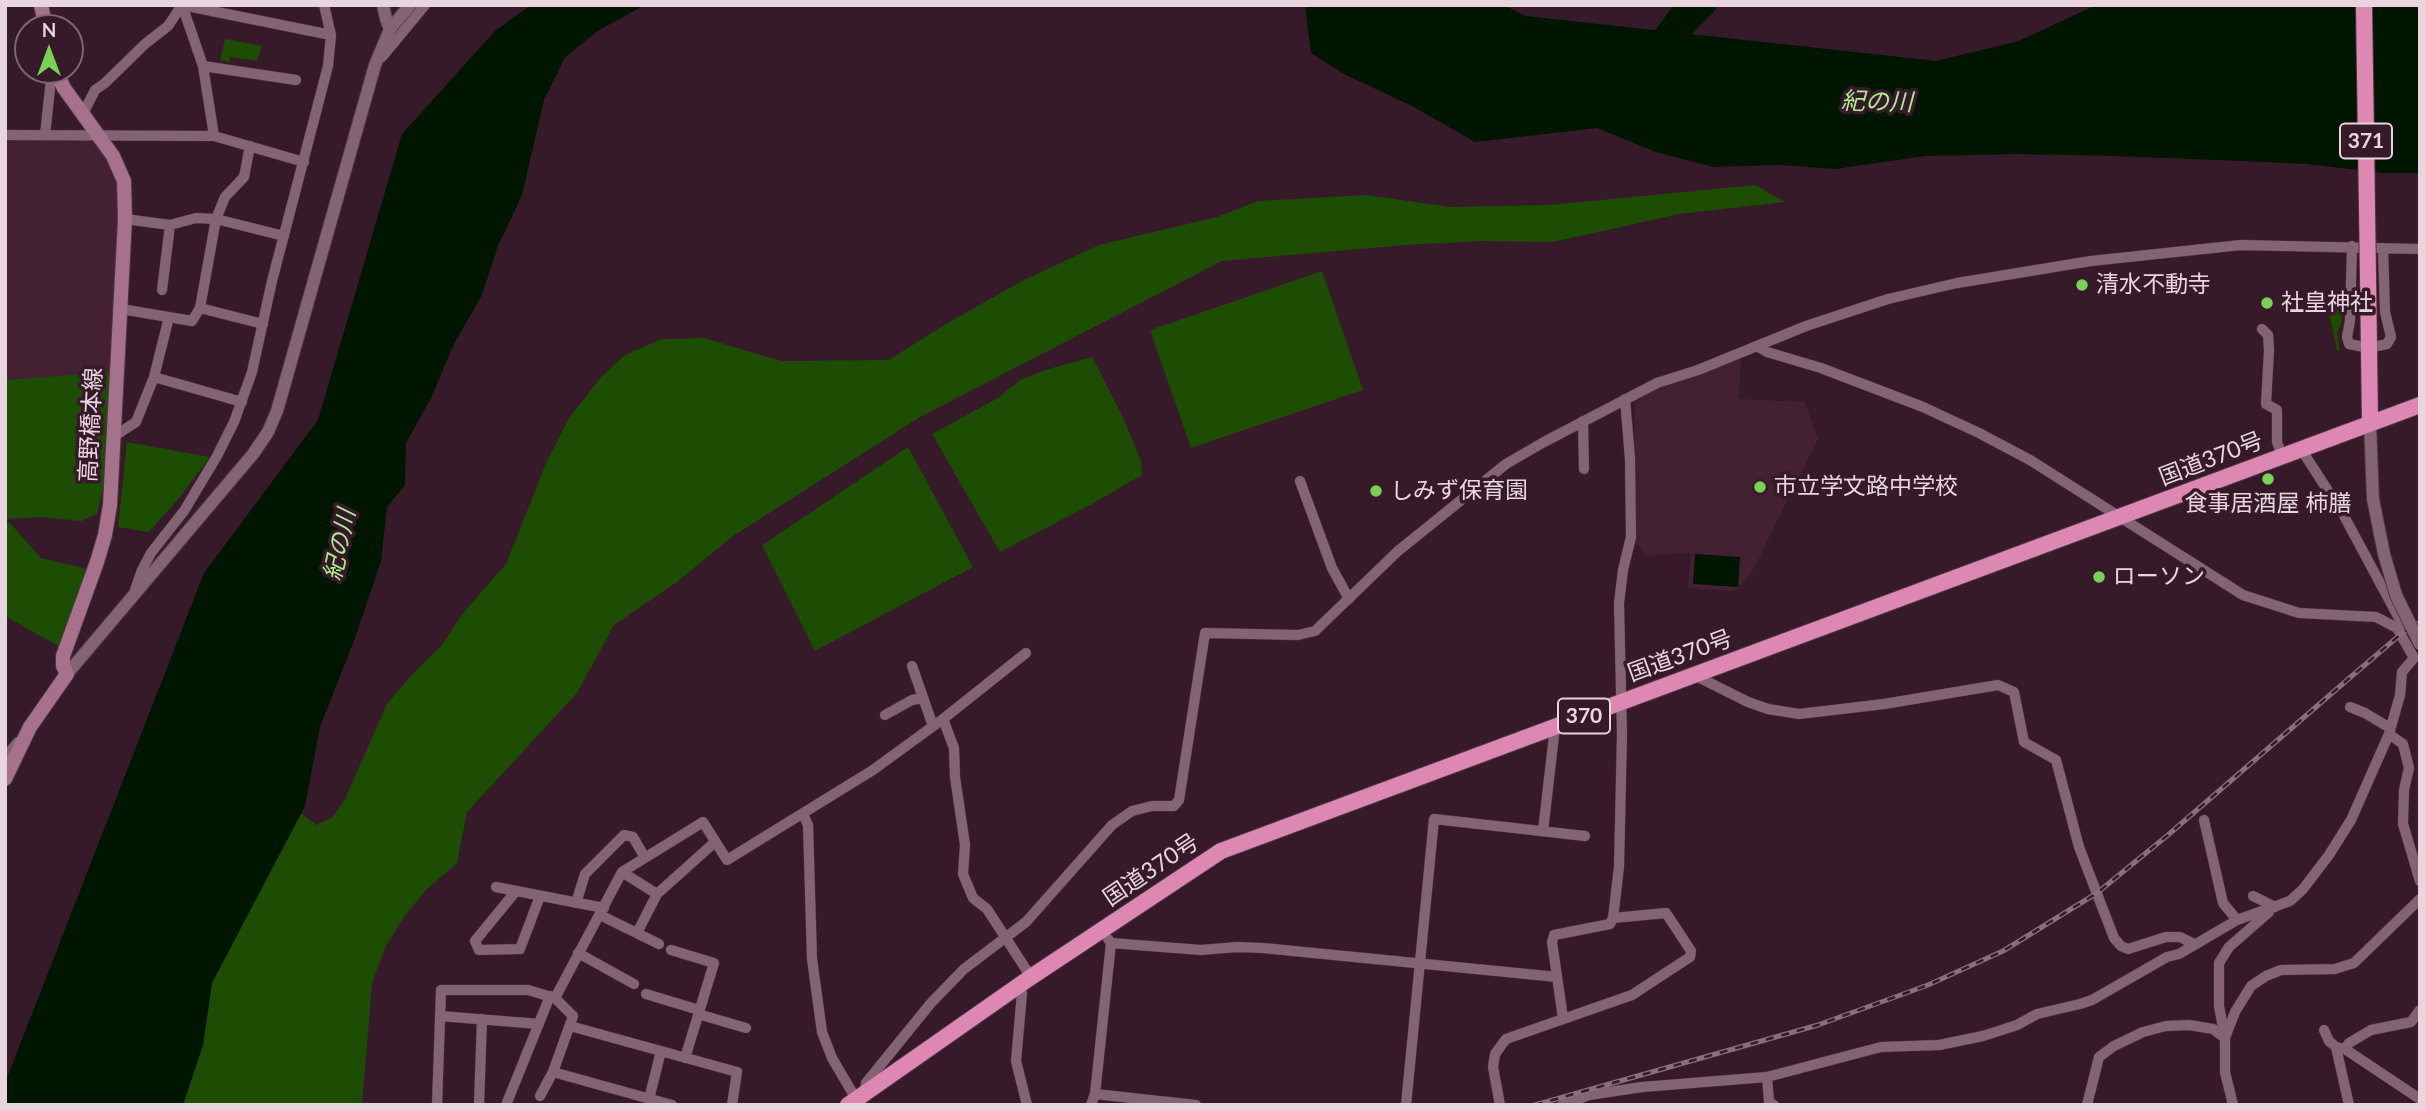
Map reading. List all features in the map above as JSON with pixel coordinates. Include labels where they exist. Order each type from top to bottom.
[{"type":"highway","name":"371","points":[[2364,5],[2370,423]]},
{"type":"highway","name":"国道370号","points":[[856,1099],[1025,982],[1106,937],[1221,851],[2420,405]]},
{"type":"main road","name":"高野橋本線","points":[[62,84],[99,134],[120,169],[124,181],[125,219],[110,505],[105,536],[63,656],[63,666],[67,674]]},
{"type":"main road","points":[[5,779],[30,727],[67,674]]},
{"type":"street","points":[[182,5],[331,35]]},
{"type":"street","points":[[182,5],[203,66],[214,136]]},
{"type":"street","points":[[83,114],[95,90],[168,26],[182,5]]},
{"type":"street","points":[[131,601],[151,553],[184,511],[217,456],[253,372],[284,236],[328,66],[331,35],[324,5]]},
{"type":"street","points":[[383,5],[390,29]]},
{"type":"street","points":[[67,674],[131,601],[253,454],[268,432],[277,411],[376,65],[390,29],[410,5]]},
{"type":"street","points":[[376,65],[425,5]]},
{"type":"street","points":[[203,66],[296,80]]},
{"type":"street","points":[[46,135],[51,84]]},
{"type":"street","points":[[5,135],[214,136],[304,162]]},
{"type":"street","points":[[121,309],[192,321],[200,308],[216,219],[225,197],[244,177],[250,146]]},
{"type":"street","points":[[125,219],[170,225],[196,218],[216,219],[284,236]]},
{"type":"street","points":[[162,290],[170,225]]},
{"type":"street","points":[[803,814],[808,825],[812,959],[822,1032],[832,1058],[856,1099],[932,1003],[964,969],[1026,922],[1074,866],[1121,818],[1132,811],[1152,806],[1174,806],[1179,800],[1205,633],[1308,634],[1315,631],[1398,551],[1506,464],[1583,421],[1657,383],[1698,370],[1806,326],[1888,299],[1957,283],[2091,261],[2241,245],[2420,249]]},
{"type":"street","points":[[2351,246],[2350,321],[2347,337],[2349,344],[2368,348],[2387,344],[2391,337],[2385,312],[2383,248]]},
{"type":"street","points":[[200,308],[263,324]]},
{"type":"street","points":[[113,437],[135,422],[154,377],[169,317]]},
{"type":"street","points":[[2262,329],[2268,335],[2269,350],[2266,404],[2277,410],[2277,442],[2282,456]]},
{"type":"street","points":[[1562,1105],[1589,1095],[1642,1087],[1768,1077],[1881,1047],[1939,1045],[1983,1036],[2017,1025],[2037,1014],[2092,1000],[2237,920],[2290,901],[2303,889],[2329,855],[2351,820],[2390,731],[2400,695],[2402,672],[2417,655],[2397,628],[2376,617],[2299,613],[2243,595],[2030,460],[1979,433],[1923,407],[1821,368],[1767,352],[1757,346]]},
{"type":"street","points":[[154,377],[242,402]]},
{"type":"street","points":[[1563,1018],[1552,942],[1554,935],[1610,924],[1613,918],[1621,837],[1619,603],[1631,537],[1630,459],[1625,399]]},
{"type":"street","points":[[1583,421],[1584,470]]},
{"type":"street","points":[[2370,423],[2373,499],[2384,554],[2396,595],[2420,644]]},
{"type":"street","points":[[2301,449],[2343,514],[2402,624],[2397,628]]},
{"type":"street","points":[[1300,481],[1332,568],[1349,599]]},
{"type":"street","points":[[506,1105],[552,997],[622,872],[703,822],[727,860],[873,770],[1026,653]]},
{"type":"street","points":[[912,666],[933,726]]},
{"type":"street","points":[[1694,675],[1748,702],[1799,715],[1908,701],[1998,685],[2014,692],[2024,742],[2056,760],[2079,847],[2114,938],[2121,946],[2129,949],[2166,937],[2180,937],[2194,944]]},
{"type":"street","points":[[885,715],[912,700],[923,698]]},
{"type":"street","points":[[2350,707],[2365,713],[2403,744],[2409,768],[2404,790],[2403,824],[2420,881]]},
{"type":"street","points":[[943,719],[954,748],[955,777],[965,845],[963,874],[973,898],[986,909],[1005,938],[1025,982],[1016,1061],[1027,1105]]},
{"type":"street","points":[[5,748],[30,727]]},
{"type":"street","points":[[5,757],[30,727]]},
{"type":"street","points":[[1543,831],[1555,727]]},
{"type":"street","points":[[1405,1104],[1434,819],[1585,836]]},
{"type":"street","points":[[2204,820],[2223,903],[2237,920]]},
{"type":"street","points":[[576,903],[585,874],[624,835],[633,837],[644,856]]},
{"type":"street","points":[[638,933],[657,894],[715,842]]},
{"type":"street","points":[[622,872],[657,894]]},
{"type":"street","points":[[496,887],[602,911],[659,944]]},
{"type":"street","points":[[516,891],[475,941],[479,950],[520,949],[540,895]]},
{"type":"street","points":[[2253,897],[2275,907]]},
{"type":"street","points":[[2225,1038],[2238,1005],[2251,986],[2281,970],[2335,969],[2354,963],[2420,900]]},
{"type":"street","points":[[2233,1105],[2225,1072],[2225,1038],[2219,1006],[2220,963],[2229,947],[2275,907]]},
{"type":"street","points":[[1500,1105],[1494,1079],[1495,1054],[1506,1039],[1632,995],[1690,957],[1691,950],[1666,913],[1613,918]]},
{"type":"street","points":[[1196,1105],[1093,1100],[1106,937],[1201,950],[1263,948],[1556,977]]},
{"type":"street","points":[[671,950],[714,963],[685,1058]]},
{"type":"street","points":[[578,953],[634,984]]},
{"type":"street","points":[[437,1105],[441,990],[528,990],[552,997],[573,1016],[553,1072],[540,1096]]},
{"type":"street","points":[[646,994],[746,1028]]},
{"type":"street","points":[[440,1016],[539,1024]]},
{"type":"street","points":[[2340,1048],[2371,1031],[2411,1022],[2418,1017]]},
{"type":"street","points":[[479,1105],[482,1020]]},
{"type":"street","points":[[723,1035],[727,1023]]},
{"type":"street","points":[[2087,1105],[2099,1057],[2114,1046],[2143,1032],[2166,1026],[2189,1025],[2213,1029],[2225,1038]]},
{"type":"street","points":[[569,1026],[737,1072],[732,1105]]},
{"type":"street","points":[[2324,1030],[2329,1041],[2420,1100]]},
{"type":"street","points":[[2340,1048],[2349,1105]]},
{"type":"street","points":[[649,1099],[661,1051]]},
{"type":"street","points":[[553,1072],[672,1105]]},
{"type":"street","points":[[1768,1077],[1769,1102],[1774,1105]]},
{"type":"shaded area","points":[[5,140],[95,140],[118,183],[120,217],[108,407],[97,514],[81,521],[42,517],[5,519]]},
{"type":"shaded area","points":[[1741,356],[1739,399],[1805,402],[1818,439],[1753,570],[1735,591],[1688,588],[1691,553],[1647,555],[1632,540],[1635,403],[1658,387]]},
{"type":"green space","points":[[225,39],[262,46],[257,61],[230,57],[229,62],[220,60]]},
{"type":"green space","points":[[1755,185],[1785,202],[1679,214],[1553,242],[1481,241],[1405,245],[1222,261],[920,417],[733,536],[677,582],[614,625],[577,693],[467,812],[457,863],[426,890],[403,918],[385,948],[372,983],[362,1105],[183,1105],[203,1045],[212,983],[301,813],[316,825],[332,818],[345,799],[387,704],[441,646],[463,613],[506,564],[547,461],[569,418],[601,377],[625,355],[662,339],[704,338],[781,361],[889,360],[1024,280],[1099,245],[1217,217],[1258,201],[1367,195],[1450,207],[1550,205]]},
{"type":"green space","points":[[1322,271],[1363,390],[1191,448],[1150,330]]},
{"type":"green space","points":[[2341,303],[2342,321],[2337,333],[2340,350],[2337,350],[2327,304]]},
{"type":"green space","points":[[1092,357],[1123,417],[1141,461],[1142,475],[1000,552],[932,434],[998,398],[1020,380]]},
{"type":"green space","points":[[110,372],[107,469],[97,514],[81,521],[42,517],[5,519],[5,380]]},
{"type":"green space","points":[[127,442],[210,457],[149,532],[118,527]]},
{"type":"green space","points":[[908,447],[973,567],[815,651],[762,545]]},
{"type":"green space","points":[[5,523],[10,523],[41,558],[91,570],[62,648],[5,616]]},
{"type":"water","name":"紀の川","points":[[531,5],[645,5],[599,30],[565,57],[544,100],[522,195],[498,246],[482,295],[455,342],[431,398],[406,443],[405,485],[387,507],[381,561],[355,638],[320,727],[305,806],[212,983],[203,1045],[183,1105],[5,1105],[5,1083],[204,573],[318,420],[402,134],[495,31]]},
{"type":"water","name":"紀の川","points":[[1305,5],[1503,5],[1526,16],[1936,61],[2019,41],[2096,5],[2420,5],[2420,173],[2383,173],[2267,162],[2016,154],[1925,156],[1835,169],[1781,165],[1713,167],[1656,152],[1597,128],[1475,142],[1412,106],[1344,74],[1311,53]]},
{"type":"water","points":[[1695,554],[1740,557],[1738,587],[1693,584]]},
{"type":"waterway","points":[[1654,47],[1685,5]]},
{"type":"waterway","points":[[1663,50],[1708,5]]},
{"type":"railway","points":[[1535,1105],[1818,1025],[1928,985],[2003,951],[2097,893],[2401,634],[2420,622]]},
{"type":"place","name":"清水不動寺","points":[[2082,285]]},
{"type":"place","name":"社皇神社","points":[[2267,303]]},
{"type":"place","name":"食事居酒屋 柿膳","points":[[2268,479]]},
{"type":"place","name":"市立学文路中学校","points":[[1760,487]]},
{"type":"place","name":"しみず保育園","points":[[1376,491]]},
{"type":"place","name":"ローソン","points":[[2099,577]]}]
